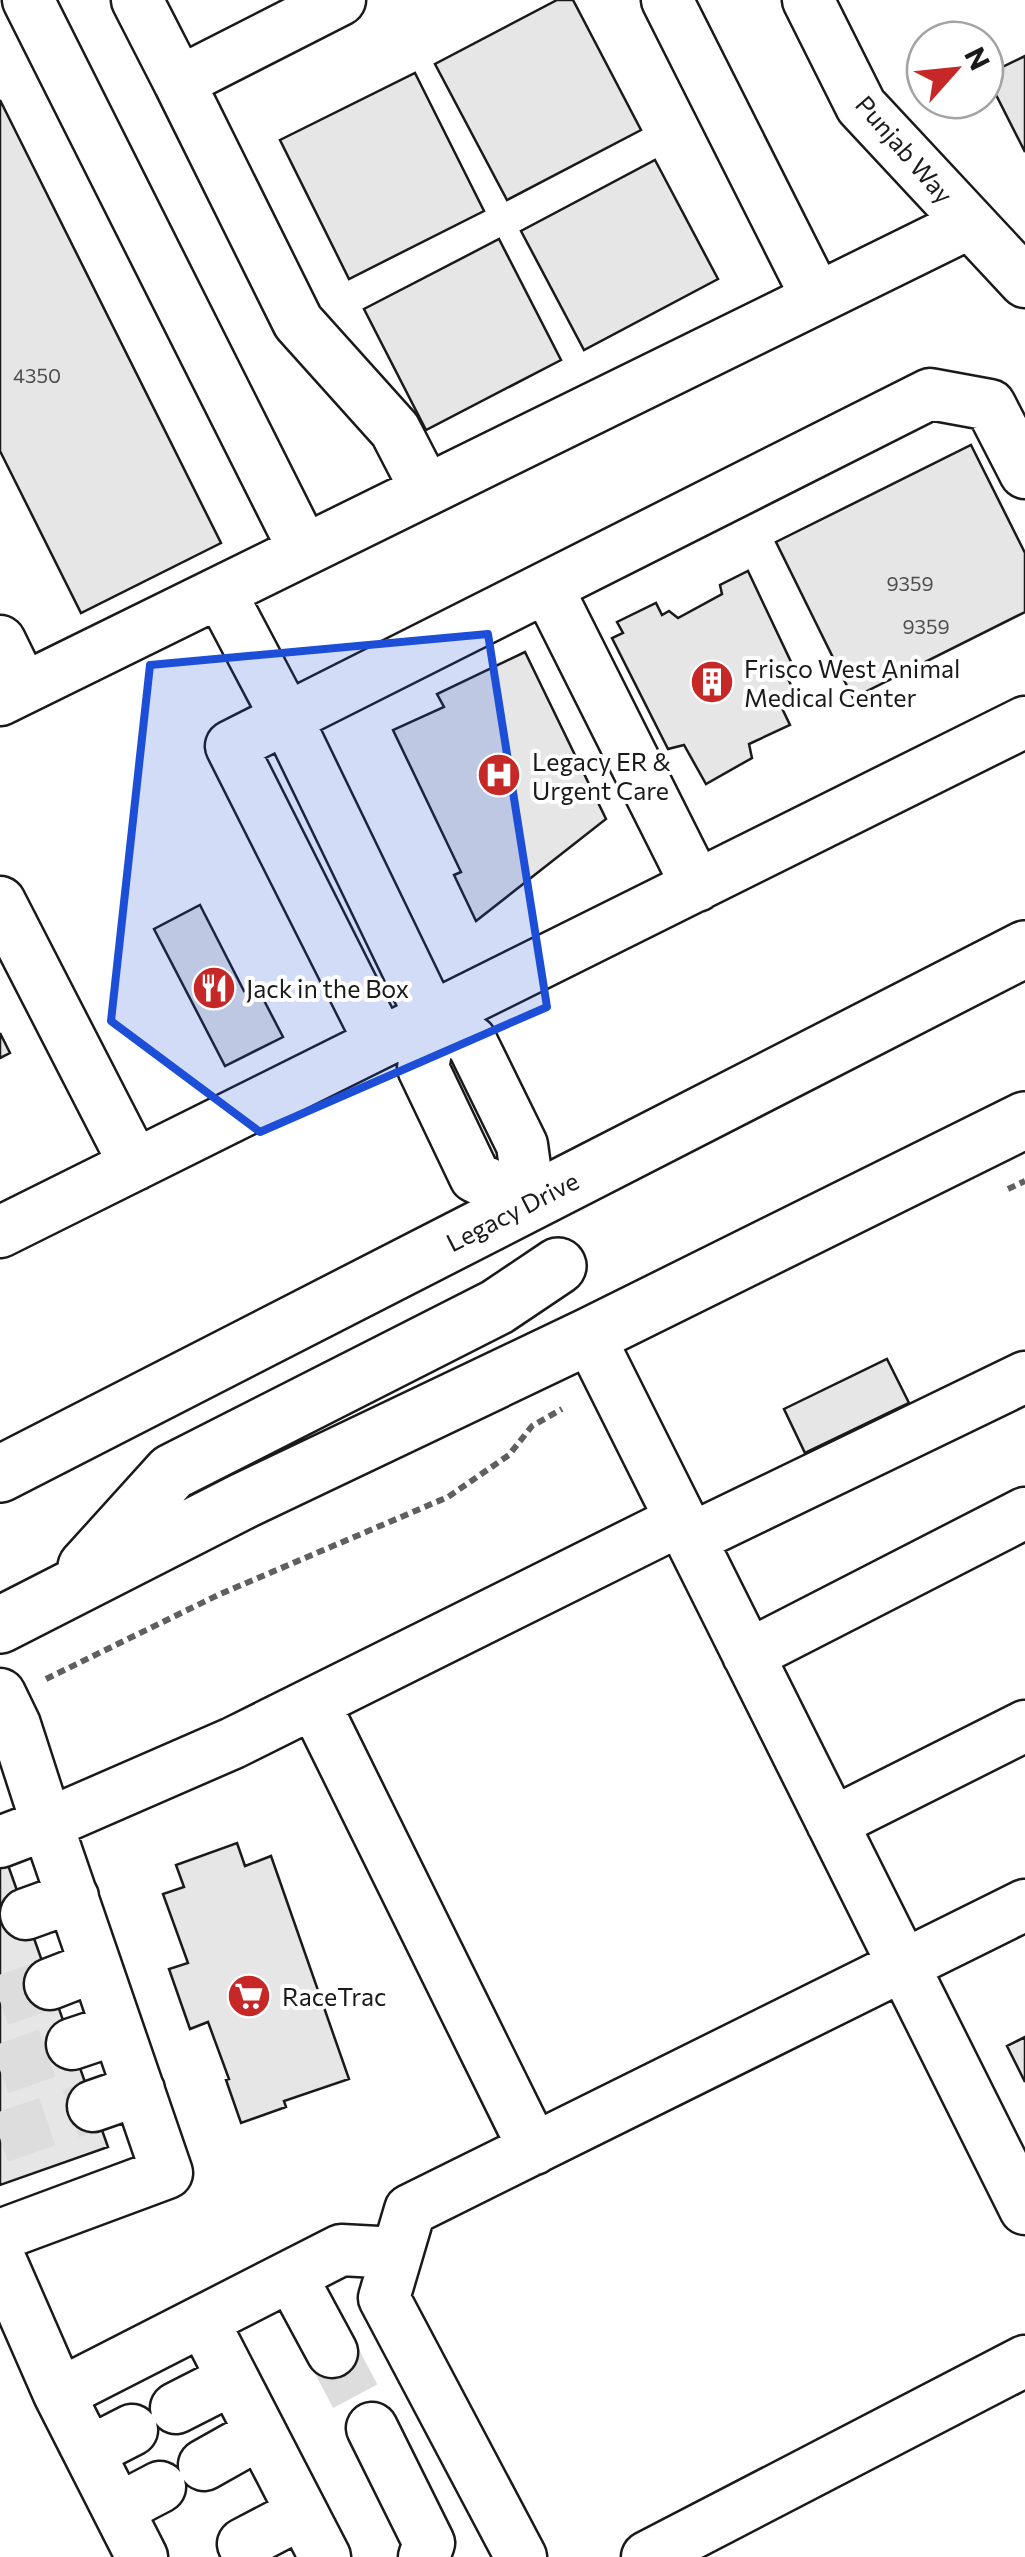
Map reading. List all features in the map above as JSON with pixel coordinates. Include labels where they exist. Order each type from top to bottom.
[{"type":"main road","name":"Legacy Drive","points":[[0,1474],[1025,949]]},
{"type":"main road","points":[[0,1625],[245,1500],[600,1358],[1025,1120]]},
{"type":"main road","points":[[530,1202],[600,1358]]},
{"type":"main road","points":[[61,1596],[172,1472],[497,1308],[558,1266]]},
{"type":"lane","points":[[28,0],[304,550]]},
{"type":"lane","points":[[137,0],[298,322],[395,430],[426,490]]},
{"type":"lane","points":[[180,82],[340,0]]},
{"type":"lane","points":[[667,0],[818,298]]},
{"type":"lane","name":"Punjab Way","points":[[808,0],[861,106],[1025,282]]},
{"type":"lane","points":[[0,642],[12,694],[970,223]]},
{"type":"lane","points":[[380,1042],[231,746],[930,394],[990,405],[1025,472]]},
{"type":"lane","points":[[547,588],[697,886]]},
{"type":"lane","points":[[220,592],[287,720],[432,1019],[471,1041],[522,1145],[530,1202]]},
{"type":"lane","points":[[0,1232],[1025,722]]},
{"type":"lane","points":[[0,902],[134,1165]]},
{"type":"lane","points":[[600,1358],[1025,2209]]},
{"type":"lane","points":[[0,1842],[233,1742],[1025,1376]]},
{"type":"lane","points":[[748,1655],[1025,1513]]},
{"type":"lane","points":[[0,2235],[167,2173],[116,2098],[94,2036],[96,1966],[15,1725],[2,1697]]},
{"type":"lane","points":[[314,1702],[534,2150]]},
{"type":"lane","points":[[832,1823],[1025,1726]]},
{"type":"lane","points":[[26,1914],[73,1897]]},
{"type":"lane","points":[[521,2557],[384,2298],[410,2210],[1025,1905]]},
{"type":"lane","points":[[50,1984],[96,1966]]},
{"type":"lane","points":[[59,2394],[341,2250],[398,2253]]},
{"type":"lane","points":[[0,2259],[59,2394],[110,2442],[139,2498],[142,2557]]},
{"type":"lane","points":[[291,2276],[332,2352]]},
{"type":"lane","points":[[204,2320],[325,2557]]},
{"type":"lane","points":[[647,2557],[1025,2361]]},
{"type":"lane","points":[[176,2408],[233,2379]]},
{"type":"lane","points":[[372,2428],[430,2543],[424,2557]]},
{"type":"lane","points":[[204,2465],[261,2432]]},
{"type":"lane","points":[[243,2544],[302,2513]]},
{"type":"path","points":[[992,1196],[1025,1181]]},
{"type":"path","points":[[2,1697],[218,1595],[448,1496],[509,1456],[532,1426],[600,1358]]},
{"type":"highlighted area","points":[[488,634],[547,1007],[260,1132],[111,1021],[150,665]]},
{"type":"building","points":[[557,0],[573,0],[641,130],[507,200],[435,64]]},
{"type":"building","points":[[1025,56],[1025,152],[1005,113],[1005,66]]},
{"type":"building","points":[[415,73],[484,211],[349,279],[280,140]]},
{"type":"building","points":[[0,100],[221,543],[81,613],[0,451]]},
{"type":"building","points":[[655,160],[718,279],[584,350],[521,231]]},
{"type":"building","points":[[499,239],[561,360],[426,430],[364,309]]},
{"type":"building","points":[[971,445],[1025,553],[1025,612],[853,698],[776,542]]},
{"type":"building","name":"Frisco West Animal Medical Center","points":[[748,571],[792,664],[783,668],[796,696],[780,704],[790,725],[749,744],[752,758],[706,784],[684,745],[668,749],[612,638],[623,633],[617,622],[656,603],[662,615],[669,611],[678,618],[722,594],[720,585]]},
{"type":"building","name":"Legacy ER & Urgent Care","points":[[525,652],[606,819],[476,921],[454,875],[461,872],[393,730],[444,707],[437,694]]},
{"type":"building","name":"Jack in the Box","points":[[200,905],[244,991],[256,985],[283,1037],[225,1066],[154,929]]},
{"type":"building","points":[[0,1033],[10,1053],[0,1058]]},
{"type":"building","points":[[887,1359],[909,1403],[805,1453],[784,1409]]},
{"type":"building","name":"RaceTrac","points":[[237,1843],[245,1866],[271,1856],[349,2079],[284,2101],[286,2107],[241,2123],[208,2022],[190,2029],[169,1969],[188,1963],[163,1894],[184,1887],[176,1865]]},
{"type":"building","points":[[3,1851],[108,2147],[0,2185],[0,1852]]},
{"type":"building","points":[[1025,2037],[1025,2082],[1007,2046]]},
{"type":"tunnel","points":[[0,2001],[50,1984]]},
{"type":"tunnel","points":[[0,2070],[72,2044]]},
{"type":"tunnel","points":[[0,2138],[93,2106]]},
{"type":"tunnel","points":[[332,2352],[372,2428]]},
{"type":"place","name":"Frisco West Animal Medical Center","points":[[712,682]]},
{"type":"place","name":"Legacy ER & Urgent Care","points":[[499,775]]},
{"type":"place","name":"Jack in the Box","points":[[214,988]]},
{"type":"place","name":"RaceTrac","points":[[249,1996]]}]
